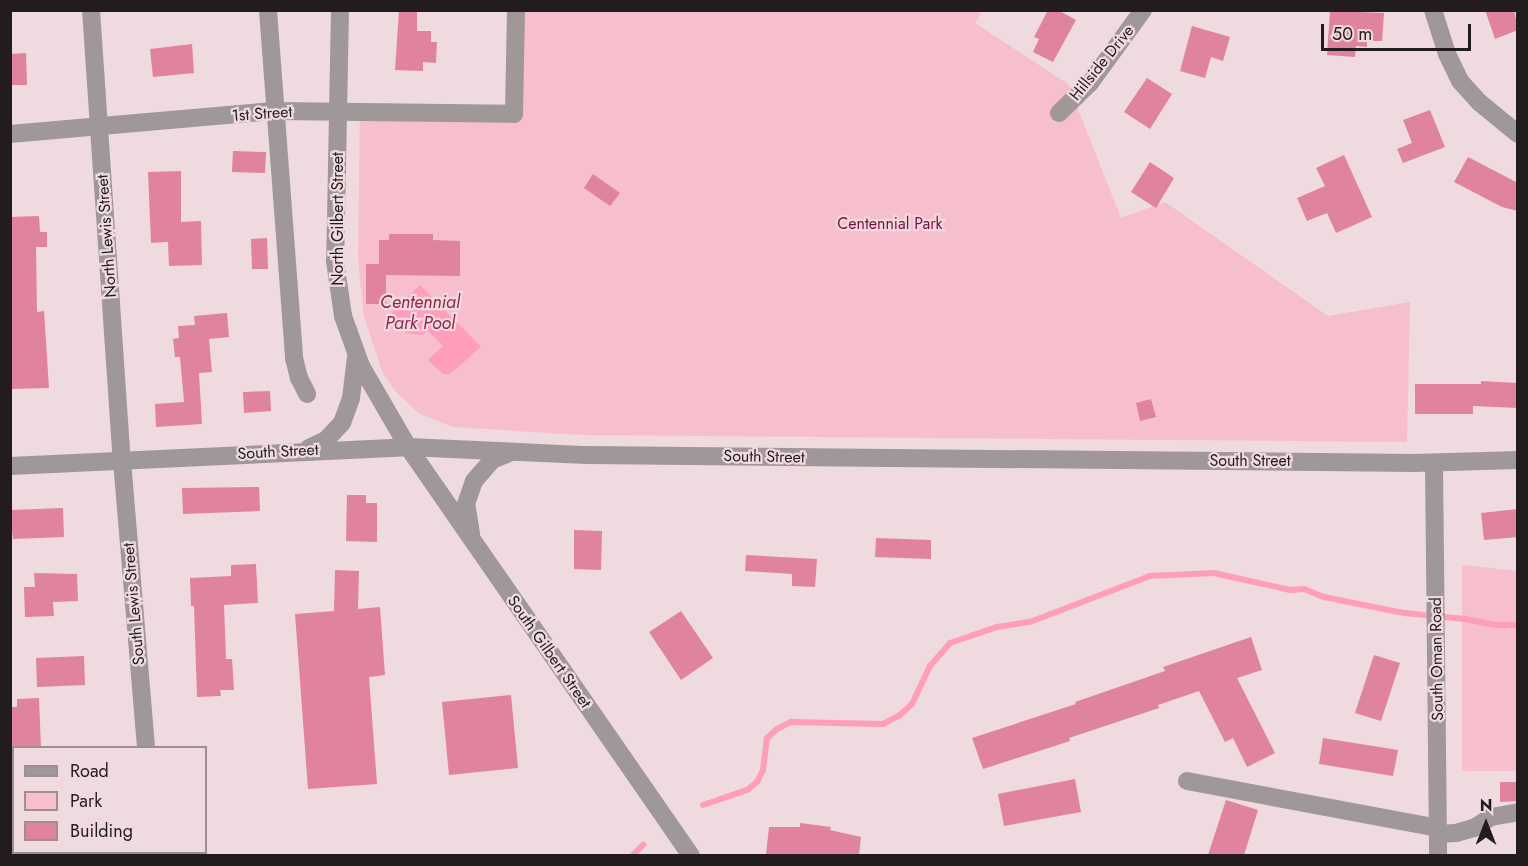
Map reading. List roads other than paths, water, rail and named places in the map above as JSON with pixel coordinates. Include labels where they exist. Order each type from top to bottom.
[{"type":"street","name":"North Lewis Street","points":[[91,10],[122,461]]},
{"type":"street","points":[[268,10],[275,111],[283,182],[294,358],[299,378],[307,394]]},
{"type":"street","name":"North Gilbert Street","points":[[340,10],[335,261],[339,299],[356,355],[408,447]]},
{"type":"street","name":"1st Street","points":[[10,134],[275,111],[514,114],[516,10]]},
{"type":"street","name":"Hillside Drive","points":[[1059,113],[1090,83],[1143,10]]},
{"type":"street","points":[[1433,10],[1447,54],[1460,81],[1479,102],[1518,134]]},
{"type":"street","points":[[303,451],[326,440],[342,423],[351,398],[356,355]]},
{"type":"street","name":"South Street","points":[[10,466],[408,447],[609,455],[1434,463],[1518,460]]},
{"type":"street","name":"South Gilbert Street","points":[[408,447],[691,855]]},
{"type":"street","points":[[473,542],[468,526],[466,504],[474,481],[492,460],[514,451]]},
{"type":"street","name":"South Lewis Street","points":[[122,461],[146,746]]},
{"type":"street","name":"South Oman Road","points":[[1434,463],[1438,652],[1438,855]]},
{"type":"street","points":[[1187,781],[1456,833],[1473,828],[1491,817],[1518,812]]},
{"type":"water","name":"Centennial Park Pool","points":[[420,285],[481,347],[450,374],[443,374],[428,360],[443,346],[428,331],[422,335],[406,333],[389,315]]},
{"type":"waterway","points":[[703,805],[747,790],[757,782],[763,770],[767,738],[777,729],[791,722],[883,724],[900,715],[912,704],[930,666],[950,643],[997,627],[1030,622],[1150,576],[1214,573],[1290,590],[1304,589],[1324,597],[1404,613],[1465,619],[1497,625],[1518,625]]},
{"type":"waterway","points":[[632,856],[643,845]]},
{"type":"park label","name":"Centennial Park","points":[[890,224]]}]
